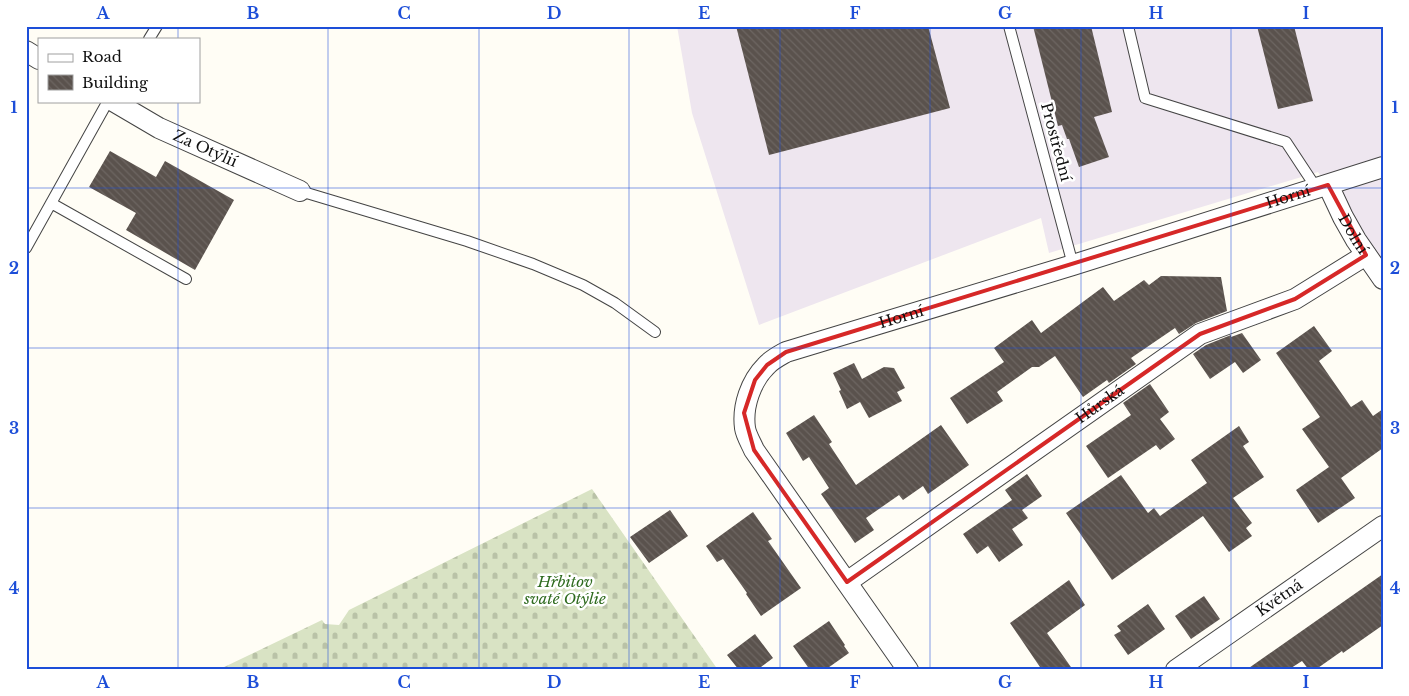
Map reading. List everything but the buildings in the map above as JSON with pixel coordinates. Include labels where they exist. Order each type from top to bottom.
[{"type":"street","points":[[26,51],[38,57]]},
{"type":"street","name":"Za Otýlií","points":[[115,102],[160,128],[300,191]]},
{"type":"street","name":"Horní","points":[[908,670],[754,450],[745,430],[744,413],[755,380],[766,365],[786,352],[1073,265],[1383,167]]},
{"type":"street","name":"Dolní","points":[[1322,187],[1383,279]]},
{"type":"street","name":"Hůrská","points":[[847,582],[1200,334],[1294,299],[1366,254]]},
{"type":"street","name":"Květná","points":[[1176,670],[1383,526]]},
{"type":"lane","points":[[150,38],[157,26]]},
{"type":"lane","name":"Prostřední","points":[[1009,26],[1073,265]]},
{"type":"lane","points":[[1128,26],[1145,98],[1286,142],[1322,187]]},
{"type":"lane","points":[[27,245],[107,102]]},
{"type":"lane","points":[[300,191],[468,241],[533,264],[583,285],[615,303],[654,332]]},
{"type":"lane","points":[[51,203],[186,280]]},
{"type":"highlighted area","points":[[1328,185],[1366,255],[1295,299],[1200,334],[847,582],[754,450],[744,413],[755,380],[767,365],[786,352]]},
{"type":"shaded area","points":[[677,26],[1383,26],[1383,262],[1318,172],[1049,253],[1041,218],[759,325],[692,113]]},
{"type":"green space","name":"Hřbitov svaté Otýlie","points":[[592,489],[718,670],[218,670],[322,620],[325,624],[339,625],[349,610]]}]
